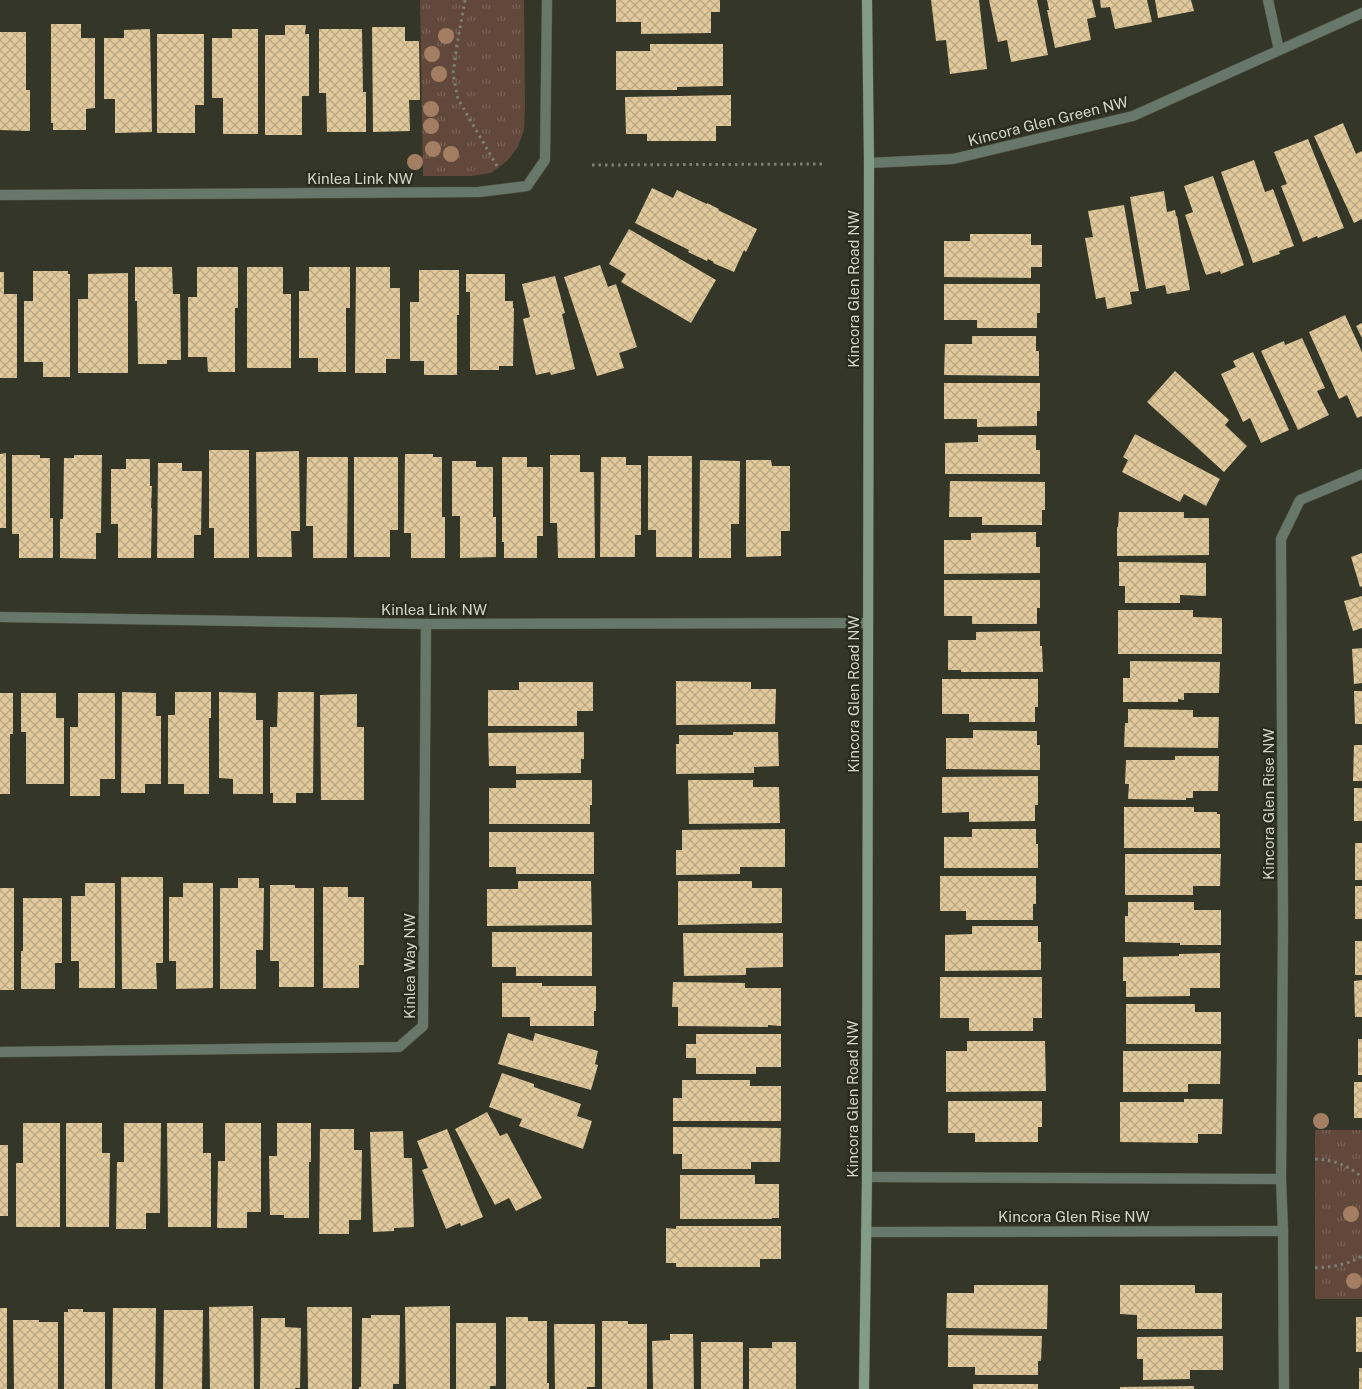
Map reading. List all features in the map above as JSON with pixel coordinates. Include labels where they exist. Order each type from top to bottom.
[{"type":"street","name":"Kinlea Link NW","points":[[0,195],[479,192],[527,186],[545,160],[547,0]]},
{"type":"street","name":"Kincora Glen Road NW","points":[[864,1389],[867,1177],[869,163],[867,0]]},
{"type":"street","points":[[1268,0],[1279,50]]},
{"type":"street","name":"Kincora Glen Green NW","points":[[869,163],[953,159],[1132,116],[1362,13]]},
{"type":"street","name":"Kincora Glen Rise NW","points":[[1284,1389],[1281,1179],[1283,917],[1281,540],[1300,500],[1362,474]]},
{"type":"street","name":"Kinlea Link NW","points":[[0,617],[426,624],[868,623]]},
{"type":"street","name":"Kinlea Way NW","points":[[0,1052],[399,1047],[423,1026],[426,624]]},
{"type":"street","points":[[867,1177],[1281,1179]]},
{"type":"street","name":"Kincora Glen Rise NW","points":[[866,1232],[1283,1231]]},
{"type":"path","points":[[465,0],[453,74],[456,91],[458,99],[497,166]]},
{"type":"path","points":[[592,165],[825,164]]},
{"type":"path","points":[[1315,1159],[1332,1160],[1355,1171],[1362,1177]]},
{"type":"path","points":[[1315,1268],[1333,1267],[1354,1261],[1362,1256]]},
{"type":"green space","points":[[420,0],[524,0],[524,130],[518,147],[507,161],[491,173],[471,176],[423,176]]},
{"type":"green space","points":[[1315,1130],[1362,1130],[1362,1299],[1315,1299]]},
{"type":"building","points":[[616,0],[720,0],[720,12],[711,12],[711,33],[641,34],[641,22],[616,22]]},
{"type":"building","points":[[931,0],[979,0],[987,69],[950,74],[946,40],[936,41]]},
{"type":"building","points":[[989,0],[1037,0],[1048,55],[1011,62],[1007,40],[998,42]]},
{"type":"building","points":[[1047,0],[1092,0],[1096,17],[1087,19],[1091,40],[1055,48],[1047,10],[1049,10]]},
{"type":"building","points":[[1100,0],[1147,0],[1152,22],[1115,29],[1110,7],[1101,8]]},
{"type":"building","points":[[1155,0],[1191,0],[1194,11],[1158,18]]},
{"type":"building","points":[[51,24],[81,24],[81,38],[95,38],[95,108],[86,109],[86,130],[53,130],[53,123],[51,123]]},
{"type":"building","points":[[285,25],[306,25],[305,34],[309,34],[309,96],[302,96],[302,135],[265,135],[265,35],[285,35]]},
{"type":"building","points":[[372,27],[405,27],[405,41],[419,41],[420,100],[409,100],[410,131],[373,132]]},
{"type":"building","points":[[150,29],[152,132],[115,133],[115,99],[104,99],[104,38],[124,38],[124,30]]},
{"type":"building","points":[[232,29],[258,29],[258,134],[223,134],[223,98],[212,98],[212,38],[232,38]]},
{"type":"building","points":[[319,29],[362,29],[363,92],[366,92],[366,132],[327,132],[326,93],[319,93]]},
{"type":"building","points":[[0,32],[26,32],[26,90],[30,90],[30,131],[0,130]]},
{"type":"building","points":[[157,34],[204,34],[204,105],[195,105],[195,133],[157,133]]},
{"type":"building","points":[[650,44],[723,44],[723,86],[677,87],[677,90],[616,90],[616,51],[650,51]]},
{"type":"building","points":[[731,95],[731,126],[716,126],[716,141],[647,141],[647,134],[626,134],[625,97]]},
{"type":"building","points":[[1343,123],[1356,154],[1362,151],[1362,219],[1354,223],[1314,136]]},
{"type":"building","points":[[1308,139],[1344,228],[1303,242],[1281,186],[1287,184],[1274,152]]},
{"type":"building","points":[[1254,160],[1265,192],[1273,189],[1294,246],[1279,251],[1280,254],[1253,263],[1221,172]]},
{"type":"building","points":[[1213,176],[1244,265],[1221,274],[1220,271],[1206,275],[1185,215],[1193,212],[1184,186]]},
{"type":"building","points":[[652,188],[673,198],[677,190],[757,229],[746,252],[744,250],[734,272],[708,259],[707,261],[688,252],[689,250],[635,223]]},
{"type":"building","points":[[1164,191],[1167,212],[1175,210],[1177,216],[1190,290],[1167,294],[1165,285],[1146,289],[1130,197]]},
{"type":"building","points":[[1124,205],[1139,291],[1130,292],[1132,304],[1107,309],[1105,297],[1096,299],[1085,238],[1093,237],[1088,211]]},
{"type":"building","points":[[629,229],[716,280],[691,323],[621,282],[626,274],[609,264]]},
{"type":"building","points":[[970,234],[1031,234],[1031,245],[1042,245],[1042,267],[1031,267],[1031,278],[944,277],[944,241],[970,241]]},
{"type":"building","points":[[600,265],[608,287],[616,284],[637,347],[619,353],[624,368],[597,376],[564,277]]},
{"type":"building","points":[[135,267],[172,267],[173,294],[180,294],[181,360],[167,360],[167,364],[138,364]]},
{"type":"building","points":[[197,267],[238,267],[238,308],[235,308],[235,372],[208,372],[207,357],[188,357],[188,297],[197,297]]},
{"type":"building","points":[[247,267],[283,267],[283,294],[291,294],[291,368],[247,368]]},
{"type":"building","points":[[309,267],[350,267],[350,308],[346,308],[346,372],[318,372],[318,358],[299,358],[299,291],[309,291]]},
{"type":"building","points":[[356,267],[390,267],[390,288],[400,288],[400,359],[386,359],[386,373],[355,373]]},
{"type":"building","points":[[419,270],[459,270],[457,375],[424,375],[424,361],[410,361],[410,302],[419,302]]},
{"type":"building","points":[[33,271],[68,271],[68,274],[70,274],[70,377],[43,377],[43,362],[24,362],[24,301],[33,301]]},
{"type":"building","points":[[0,272],[4,272],[4,294],[17,294],[17,378],[0,378]]},
{"type":"building","points":[[128,273],[128,373],[78,373],[78,299],[88,299],[88,274]]},
{"type":"building","points":[[466,274],[505,274],[505,301],[513,301],[514,308],[513,366],[499,366],[499,370],[470,370],[470,292],[466,292]]},
{"type":"building","points":[[555,276],[565,313],[562,314],[575,369],[551,375],[550,372],[536,375],[523,319],[530,317],[522,284]]},
{"type":"building","points":[[944,284],[1040,284],[1040,313],[1037,313],[1037,328],[977,328],[977,320],[944,320]]},
{"type":"building","points":[[1345,315],[1362,352],[1362,416],[1357,418],[1347,395],[1339,399],[1309,332]]},
{"type":"building","points":[[1362,323],[1362,338],[1356,326]]},
{"type":"building","points":[[972,336],[1036,336],[1036,351],[1039,351],[1039,376],[944,375],[945,344],[972,344]]},
{"type":"building","points":[[1302,338],[1325,388],[1317,391],[1329,415],[1298,430],[1261,351],[1284,341],[1285,345]]},
{"type":"building","points":[[1253,352],[1289,430],[1261,443],[1250,418],[1243,422],[1221,374],[1236,367],[1233,361]]},
{"type":"building","points":[[1175,371],[1229,420],[1225,425],[1247,446],[1224,472],[1147,402]]},
{"type":"building","points":[[944,383],[1040,383],[1040,411],[1037,411],[1037,426],[977,427],[977,419],[944,419]]},
{"type":"building","points":[[1135,434],[1220,479],[1206,506],[1184,494],[1180,502],[1122,472],[1128,460],[1123,457]]},
{"type":"building","points":[[978,435],[1036,435],[1036,450],[1040,450],[1040,474],[945,474],[945,443],[978,442]]},
{"type":"building","points":[[209,450],[249,450],[249,558],[214,558],[214,528],[209,528]]},
{"type":"building","points":[[299,451],[300,531],[291,531],[292,557],[257,557],[256,452]]},
{"type":"building","points":[[6,453],[6,528],[0,528],[0,454]]},
{"type":"building","points":[[405,454],[433,454],[433,457],[442,457],[442,517],[445,517],[445,558],[411,558],[411,533],[404,533]]},
{"type":"building","points":[[12,455],[40,455],[40,458],[50,458],[50,518],[53,518],[53,558],[19,558],[19,534],[12,534]]},
{"type":"building","points":[[74,455],[102,455],[101,533],[96,533],[96,559],[60,558],[60,519],[63,519],[64,458],[74,458]]},
{"type":"building","points":[[550,455],[580,455],[580,472],[594,472],[595,558],[558,558],[557,523],[550,523]]},
{"type":"building","points":[[648,456],[692,456],[692,557],[656,557],[656,530],[648,530]]},
{"type":"building","points":[[307,457],[348,457],[347,558],[313,558],[313,526],[306,526]]},
{"type":"building","points":[[354,457],[398,457],[398,530],[390,530],[390,557],[354,557]]},
{"type":"building","points":[[502,457],[527,457],[527,467],[543,467],[543,536],[537,536],[537,558],[504,558],[504,542],[502,542]]},
{"type":"building","points":[[601,457],[626,457],[626,465],[641,465],[641,535],[635,535],[635,557],[600,557]]},
{"type":"building","points":[[126,459],[150,459],[150,486],[152,486],[151,558],[118,558],[118,524],[111,524],[111,469],[126,469]]},
{"type":"building","points":[[700,460],[740,461],[739,524],[731,524],[731,558],[699,558]]},
{"type":"building","points":[[746,460],[771,460],[772,466],[790,466],[790,531],[781,531],[781,556],[746,557]]},
{"type":"building","points":[[452,461],[476,461],[476,467],[493,467],[493,517],[496,517],[496,557],[460,558],[460,516],[452,516]]},
{"type":"building","points":[[158,463],[182,463],[182,471],[202,471],[201,535],[194,535],[194,558],[157,558]]},
{"type":"building","points":[[950,481],[1045,482],[1045,510],[1042,510],[1042,525],[982,525],[982,517],[949,517]]},
{"type":"building","points":[[1119,512],[1184,512],[1184,518],[1209,518],[1209,555],[1117,556]]},
{"type":"building","points":[[1036,532],[1036,547],[1040,547],[1040,573],[944,574],[944,540],[971,540],[971,533]]},
{"type":"building","points":[[1362,553],[1362,586],[1360,587],[1351,557]]},
{"type":"building","points":[[1119,562],[1206,563],[1206,596],[1180,595],[1180,603],[1125,603],[1125,586],[1119,586]]},
{"type":"building","points":[[944,580],[1040,580],[1040,608],[1037,608],[1037,624],[972,624],[972,616],[944,616]]},
{"type":"building","points":[[1362,596],[1362,628],[1353,631],[1344,601]]},
{"type":"building","points":[[1118,610],[1193,610],[1193,617],[1222,618],[1222,654],[1118,654]]},
{"type":"building","points":[[1040,631],[1043,672],[961,672],[961,670],[948,670],[948,640],[976,640],[976,632]]},
{"type":"building","points":[[1362,648],[1362,683],[1354,684],[1352,649]]},
{"type":"building","points":[[1130,661],[1220,662],[1219,693],[1184,693],[1184,700],[1178,699],[1178,702],[1123,702],[1123,678],[1130,678]]},
{"type":"building","points":[[942,679],[1038,679],[1038,707],[1035,707],[1035,722],[969,722],[969,714],[942,714]]},
{"type":"building","points":[[676,681],[751,682],[751,689],[776,689],[775,724],[676,725]]},
{"type":"building","points":[[519,682],[593,682],[593,711],[577,711],[577,726],[488,726],[488,690],[519,690]]},
{"type":"building","points":[[1354,691],[1362,691],[1362,724],[1355,724]]},
{"type":"building","points":[[122,692],[156,693],[156,716],[161,716],[161,784],[145,784],[145,793],[121,793]]},
{"type":"building","points":[[175,692],[211,692],[209,794],[184,794],[184,784],[168,784],[168,715],[175,715]]},
{"type":"building","points":[[219,692],[256,693],[256,720],[263,720],[263,794],[233,794],[233,779],[219,778]]},
{"type":"building","points":[[278,692],[314,692],[313,793],[296,793],[296,803],[273,803],[273,793],[270,793],[270,727],[277,727]]},
{"type":"building","points":[[0,693],[13,693],[13,734],[10,734],[10,794],[0,794]]},
{"type":"building","points":[[21,693],[56,693],[56,718],[64,718],[64,784],[26,784],[26,732],[21,732]]},
{"type":"building","points":[[78,693],[115,693],[115,779],[100,779],[100,796],[70,796],[70,727],[78,727]]},
{"type":"building","points":[[357,694],[357,727],[364,727],[364,800],[321,800],[320,695]]},
{"type":"building","points":[[1128,709],[1193,710],[1193,717],[1219,717],[1218,748],[1124,747],[1125,723],[1128,723]]},
{"type":"building","points":[[973,730],[1037,731],[1037,745],[1040,745],[1040,770],[946,769],[946,738],[973,738]]},
{"type":"building","points":[[584,732],[584,759],[581,759],[581,773],[516,774],[516,766],[489,766],[488,733]]},
{"type":"building","points":[[733,732],[778,732],[779,766],[754,767],[754,773],[676,774],[676,744],[679,744],[679,735],[733,735]]},
{"type":"building","points":[[1354,745],[1362,745],[1362,781],[1353,781]]},
{"type":"building","points":[[1175,756],[1219,756],[1218,791],[1193,791],[1193,798],[1186,798],[1186,800],[1128,799],[1129,784],[1125,784],[1126,760],[1175,760]]},
{"type":"building","points":[[1038,776],[1038,805],[1035,805],[1035,821],[969,822],[969,812],[942,813],[942,777]]},
{"type":"building","points":[[516,780],[592,780],[590,824],[489,824],[489,788],[516,788]]},
{"type":"building","points":[[688,780],[753,780],[753,787],[779,787],[780,823],[689,824]]},
{"type":"building","points":[[1354,788],[1362,788],[1362,821],[1354,821]]},
{"type":"building","points":[[1124,807],[1194,807],[1194,812],[1217,812],[1217,814],[1220,814],[1220,848],[1124,848]]},
{"type":"building","points":[[785,829],[785,867],[740,867],[740,874],[676,875],[676,850],[682,850],[682,830]]},
{"type":"building","points":[[972,829],[1036,829],[1038,868],[944,868],[944,837],[972,837]]},
{"type":"building","points":[[489,832],[594,832],[594,874],[516,874],[516,867],[489,867]]},
{"type":"building","points":[[1355,843],[1362,843],[1362,880],[1355,880]]},
{"type":"building","points":[[1125,854],[1221,854],[1220,886],[1193,886],[1193,895],[1125,895]]},
{"type":"building","points":[[940,876],[1036,876],[1036,904],[1033,904],[1033,920],[966,920],[966,911],[940,911]]},
{"type":"building","points":[[121,877],[163,877],[163,963],[156,963],[157,989],[122,989]]},
{"type":"building","points":[[238,878],[259,878],[259,888],[264,888],[263,950],[256,950],[256,989],[220,989],[220,888],[238,888]]},
{"type":"building","points":[[518,881],[591,881],[592,925],[487,926],[487,889],[518,889]]},
{"type":"building","points":[[678,881],[752,881],[752,888],[782,888],[782,923],[678,925]]},
{"type":"building","points":[[85,883],[115,883],[115,988],[79,988],[79,961],[71,961],[71,896],[85,896]]},
{"type":"building","points":[[183,883],[213,883],[213,988],[176,989],[176,961],[169,961],[169,897],[183,897]]},
{"type":"building","points":[[270,885],[295,885],[295,888],[314,888],[314,987],[279,987],[279,961],[270,961]]},
{"type":"building","points":[[1355,886],[1362,886],[1362,919],[1355,919]]},
{"type":"building","points":[[323,887],[348,887],[348,897],[364,897],[364,965],[359,965],[359,988],[323,988]]},
{"type":"building","points":[[0,888],[14,888],[14,990],[0,990]]},
{"type":"building","points":[[23,898],[62,898],[62,963],[55,963],[55,989],[21,989]]},
{"type":"building","points":[[1128,902],[1194,902],[1194,910],[1221,910],[1221,945],[1125,942],[1125,916],[1128,916]]},
{"type":"building","points":[[972,926],[1038,926],[1038,942],[1041,942],[1041,970],[945,971],[945,935],[972,934]]},
{"type":"building","points":[[492,932],[592,932],[592,976],[516,976],[516,967],[492,967]]},
{"type":"building","points":[[683,933],[783,933],[783,967],[746,968],[746,975],[684,976]]},
{"type":"building","points":[[1355,941],[1362,941],[1362,975],[1355,975]]},
{"type":"building","points":[[1220,953],[1220,988],[1190,988],[1190,996],[1126,997],[1126,981],[1123,981],[1123,957]]},
{"type":"building","points":[[940,977],[1042,977],[1042,1018],[1033,1018],[1033,1031],[969,1031],[969,1018],[940,1018]]},
{"type":"building","points":[[1362,980],[1362,1017],[1355,1017],[1354,981]]},
{"type":"building","points":[[673,982],[745,983],[745,988],[781,988],[781,1026],[678,1026],[678,1007],[672,1007]]},
{"type":"building","points":[[502,983],[542,983],[542,986],[596,986],[594,1026],[530,1026],[530,1017],[502,1017]]},
{"type":"building","points":[[1126,1004],[1195,1004],[1195,1012],[1221,1012],[1221,1044],[1126,1044]]},
{"type":"building","points":[[508,1033],[533,1041],[535,1033],[598,1051],[595,1064],[598,1065],[591,1090],[498,1064]]},
{"type":"building","points":[[696,1034],[781,1034],[781,1067],[756,1067],[756,1074],[696,1074],[696,1058],[686,1058],[686,1044],[696,1044]]},
{"type":"building","points":[[1358,1039],[1362,1039],[1362,1075],[1358,1075]]},
{"type":"building","points":[[967,1041],[1045,1041],[1046,1091],[946,1092],[946,1051],[967,1051]]},
{"type":"building","points":[[1123,1051],[1221,1051],[1220,1084],[1188,1084],[1188,1092],[1123,1092]]},
{"type":"building","points":[[502,1073],[581,1104],[577,1116],[592,1121],[583,1149],[519,1126],[522,1119],[489,1107]]},
{"type":"building","points":[[682,1080],[750,1080],[750,1086],[781,1086],[781,1121],[673,1121],[673,1098],[682,1098]]},
{"type":"building","points":[[1354,1082],[1362,1082],[1362,1118],[1354,1118]]},
{"type":"building","points":[[1184,1099],[1223,1099],[1222,1134],[1198,1134],[1198,1143],[1120,1142],[1120,1102],[1184,1102]]},
{"type":"building","points":[[948,1101],[1042,1101],[1042,1127],[1038,1127],[1038,1142],[975,1142],[975,1133],[948,1133]]},
{"type":"building","points":[[487,1112],[500,1136],[507,1133],[542,1198],[516,1211],[509,1198],[495,1205],[455,1129]]},
{"type":"building","points":[[23,1123],[60,1123],[60,1227],[16,1227],[16,1163],[23,1163]]},
{"type":"building","points":[[66,1123],[102,1123],[102,1153],[110,1153],[109,1227],[66,1227]]},
{"type":"building","points":[[124,1123],[161,1123],[160,1213],[146,1213],[146,1229],[116,1229],[117,1162],[124,1162]]},
{"type":"building","points":[[167,1123],[203,1123],[203,1153],[211,1153],[211,1227],[168,1227]]},
{"type":"building","points":[[225,1123],[261,1123],[261,1212],[247,1212],[247,1228],[217,1228],[218,1161],[225,1161]]},
{"type":"building","points":[[277,1123],[311,1123],[309,1218],[284,1218],[284,1215],[270,1215],[269,1156],[277,1156]]},
{"type":"building","points":[[673,1127],[781,1128],[780,1162],[751,1162],[751,1169],[682,1169],[682,1154],[673,1154]]},
{"type":"building","points":[[320,1129],[354,1129],[354,1150],[362,1150],[361,1220],[349,1220],[349,1234],[319,1234]]},
{"type":"building","points":[[447,1129],[483,1217],[461,1226],[460,1223],[446,1229],[422,1170],[428,1168],[417,1141]]},
{"type":"building","points":[[403,1131],[404,1158],[412,1158],[414,1227],[394,1228],[394,1231],[373,1232],[370,1132]]},
{"type":"building","points":[[0,1145],[8,1145],[8,1216],[0,1216]]},
{"type":"building","points":[[680,1175],[755,1175],[755,1184],[779,1184],[779,1218],[680,1219]]},
{"type":"building","points":[[676,1226],[781,1226],[781,1259],[760,1259],[760,1267],[676,1267],[676,1263],[666,1263],[666,1228],[676,1229]]},
{"type":"building","points":[[974,1285],[1048,1285],[1047,1329],[946,1328],[947,1293],[974,1293]]},
{"type":"building","points":[[1120,1285],[1195,1285],[1195,1293],[1222,1293],[1222,1329],[1137,1329],[1137,1315],[1120,1314]]},
{"type":"building","points":[[253,1306],[254,1389],[210,1389],[209,1307]]},
{"type":"building","points":[[450,1306],[450,1389],[406,1389],[405,1307]]},
{"type":"building","points":[[307,1307],[352,1307],[352,1389],[308,1389]]},
{"type":"building","points":[[0,1308],[7,1308],[7,1389],[0,1389]]},
{"type":"building","points":[[113,1308],[156,1308],[155,1389],[112,1389]]},
{"type":"building","points":[[68,1309],[83,1309],[83,1312],[105,1312],[105,1389],[64,1389],[64,1312],[68,1312]]},
{"type":"building","points":[[164,1310],[203,1310],[202,1389],[163,1389]]},
{"type":"building","points":[[371,1315],[400,1315],[399,1384],[393,1384],[393,1389],[359,1389],[361,1387],[362,1318],[371,1318]]},
{"type":"building","points":[[506,1317],[528,1317],[528,1321],[547,1321],[547,1383],[549,1383],[549,1389],[506,1389]]},
{"type":"building","points":[[1356,1317],[1362,1317],[1362,1352],[1356,1352]]},
{"type":"building","points":[[261,1318],[285,1318],[285,1327],[301,1328],[300,1388],[260,1389]]},
{"type":"building","points":[[13,1320],[58,1322],[58,1389],[14,1389]]},
{"type":"building","points":[[602,1321],[628,1321],[628,1324],[647,1324],[647,1389],[602,1389]]},
{"type":"building","points":[[456,1323],[496,1323],[496,1386],[490,1386],[490,1389],[456,1389]]},
{"type":"building","points":[[554,1324],[595,1324],[595,1387],[587,1387],[587,1389],[555,1389]]},
{"type":"building","points":[[670,1334],[693,1334],[694,1389],[653,1389],[652,1341],[670,1340]]},
{"type":"building","points":[[948,1335],[1042,1336],[1041,1361],[1038,1361],[1038,1375],[975,1375],[975,1367],[948,1367]]},
{"type":"building","points":[[1223,1336],[1223,1370],[1190,1370],[1190,1379],[1143,1380],[1143,1359],[1137,1359],[1137,1337]]},
{"type":"building","points":[[701,1342],[743,1342],[743,1389],[701,1389]]},
{"type":"building","points":[[772,1342],[796,1342],[796,1389],[749,1389],[749,1348],[772,1348]]},
{"type":"building","points":[[1359,1368],[1362,1368],[1362,1389],[1359,1389]]},
{"type":"building","points":[[973,1384],[1038,1384],[1038,1389],[973,1389]]},
{"type":"building","points":[[1194,1386],[1194,1389],[1120,1389],[1120,1387]]}]
